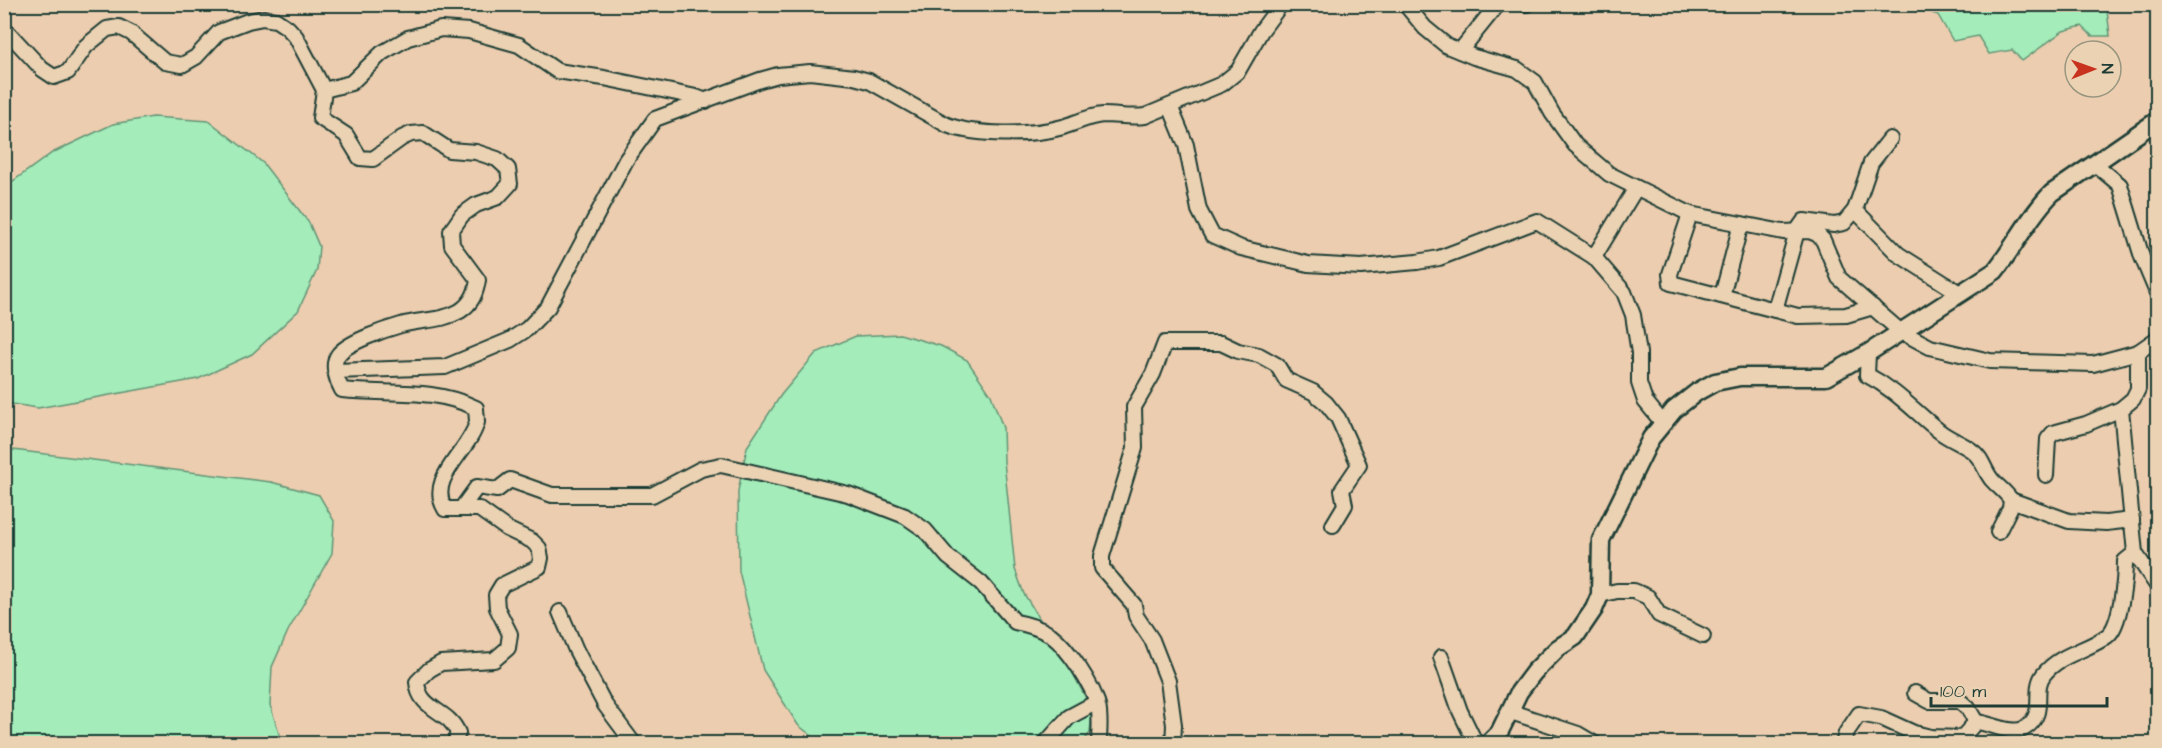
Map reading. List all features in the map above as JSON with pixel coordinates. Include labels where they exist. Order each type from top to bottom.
[{"type":"street","points":[[336,371],[445,368],[510,340],[527,329],[548,307],[626,160],[655,119],[760,80],[778,75],[810,72],[869,81],[947,125],[961,130],[996,133],[1037,131],[1062,127],[1102,115],[1138,117],[1222,84],[1238,71],[1261,31],[1281,4]]},
{"type":"street","points":[[1405,4],[1425,28],[1447,46],[1517,69],[1535,82],[1552,113],[1575,146],[1609,174],[1690,214],[1783,232],[1809,231],[1817,234],[1823,240],[1839,278],[1900,331],[1930,347],[1990,362],[2092,364],[2138,352],[2157,338]]},
{"type":"street","points":[[1460,51],[1498,4]]},
{"type":"street","points":[[4,28],[42,69],[54,77],[68,72],[86,46],[107,29],[119,27],[131,33],[165,62],[182,65],[196,57],[219,32],[227,28],[263,18],[276,20],[296,37],[324,90],[320,118],[346,135],[360,158],[373,159],[402,138],[411,134],[423,133],[448,150],[476,152],[497,159],[508,169],[510,184],[498,197],[476,205],[462,215],[451,231],[452,245],[478,280],[475,296],[461,310],[441,319],[402,324],[350,346],[338,355],[336,371],[336,379],[342,390],[439,395],[460,400],[476,408],[477,422],[440,486],[440,501],[445,509],[479,509],[539,548],[541,558],[539,567],[502,585],[496,595],[497,608],[510,634],[508,648],[494,660],[441,663],[429,670],[417,682],[418,693],[427,704],[455,724],[458,734],[453,744]]},
{"type":"street","points":[[324,90],[351,83],[382,53],[408,38],[441,29],[469,31],[519,45],[557,71],[604,78],[706,101]]},
{"type":"street","points":[[1170,106],[1186,146],[1198,210],[1212,235],[1241,248],[1308,264],[1361,267],[1417,262],[1438,258],[1537,221],[1594,257],[1624,292],[1633,315],[1639,353],[1639,383],[1645,401],[1662,422]]},
{"type":"street","points":[[1488,744],[1499,733],[1519,692],[1558,648],[1575,637],[1594,609],[1600,595],[1601,540],[1651,438],[1662,422],[1697,392],[1714,382],[1740,377],[1826,377],[1868,353],[1995,271],[2010,252],[2037,208],[2052,193],[2157,120]]},
{"type":"street","points":[[1775,310],[1797,231],[1804,221],[1834,225],[1844,223],[1855,210],[1871,163],[1890,139]]},
{"type":"street","points":[[2095,164],[2120,185],[2142,257],[2157,295]]},
{"type":"street","points":[[1594,257],[1636,188]]},
{"type":"street","points":[[1855,210],[1898,254],[1962,294]]},
{"type":"street","points":[[1690,214],[1670,274],[1671,283],[1798,316],[1846,315],[1873,307]]},
{"type":"street","points":[[1722,296],[1741,224]]},
{"type":"street","points":[[1173,744],[1174,725],[1168,681],[1156,650],[1136,616],[1134,604],[1102,568],[1102,556],[1135,448],[1134,407],[1153,374],[1165,343],[1221,343],[1238,351],[1259,355],[1277,365],[1286,380],[1313,392],[1326,403],[1338,418],[1359,465],[1342,490],[1345,505],[1334,525]]},
{"type":"street","points":[[2046,475],[2048,439],[2053,433],[2086,424],[2121,409],[2133,399],[2139,389],[2138,352]]},
{"type":"street","points":[[1868,353],[1867,375],[1882,382],[1906,400],[1940,432],[1981,458],[1992,480],[2005,491],[2011,500],[2069,521],[2106,523],[2132,520]]},
{"type":"street","points":[[2121,409],[2135,553],[2157,587]]},
{"type":"street","points":[[461,508],[477,487],[497,490],[510,480],[552,495],[652,495],[701,469],[721,465],[848,494],[905,516],[925,530],[948,557],[981,583],[1016,622],[1025,623],[1050,634],[1063,646],[1089,684],[1099,707],[1100,743]]},
{"type":"street","points":[[1998,532],[2010,508],[2011,500]]},
{"type":"street","points":[[1976,722],[1988,723],[2013,732],[2025,728],[2037,715],[2040,702],[2038,693],[2043,676],[2058,660],[2109,636],[2115,623],[2124,583],[2125,561],[2135,553]]},
{"type":"street","points":[[1600,595],[1617,591],[1634,591],[1648,597],[1659,615],[1703,636]]},
{"type":"street","points":[[560,612],[576,650],[605,705],[633,744]]},
{"type":"street","points":[[1441,657],[1460,711],[1476,744]]},
{"type":"street","points":[[1915,693],[1929,701],[1960,701],[1968,708],[1976,722]]},
{"type":"street","points":[[1045,744],[1069,717],[1097,702]]},
{"type":"street","points":[[1511,712],[1578,734],[1595,744]]},
{"type":"street","points":[[1843,744],[1846,733],[1859,714],[1881,718],[1914,733],[1958,741],[1976,722]]},
{"type":"green space","points":[[1914,4],[2117,5],[2107,10],[2110,36],[2092,36],[2082,26],[2063,31],[2022,61],[2012,50],[1989,54],[1978,36],[1953,41],[1938,15],[1912,6]]},
{"type":"green space","points":[[153,117],[209,121],[263,163],[309,223],[319,246],[317,270],[298,311],[252,354],[198,379],[38,408],[5,403],[5,187],[52,153],[113,124]]},
{"type":"green space","points":[[900,334],[941,346],[967,360],[991,395],[1003,428],[1004,461],[1015,569],[1024,594],[1067,662],[1092,710],[1090,733],[1082,743],[821,743],[798,725],[763,670],[739,571],[738,491],[747,447],[781,395],[816,353],[856,336]]},
{"type":"green space","points":[[5,449],[271,482],[319,495],[334,521],[332,553],[288,631],[272,667],[270,705],[282,743],[5,743]]}]
